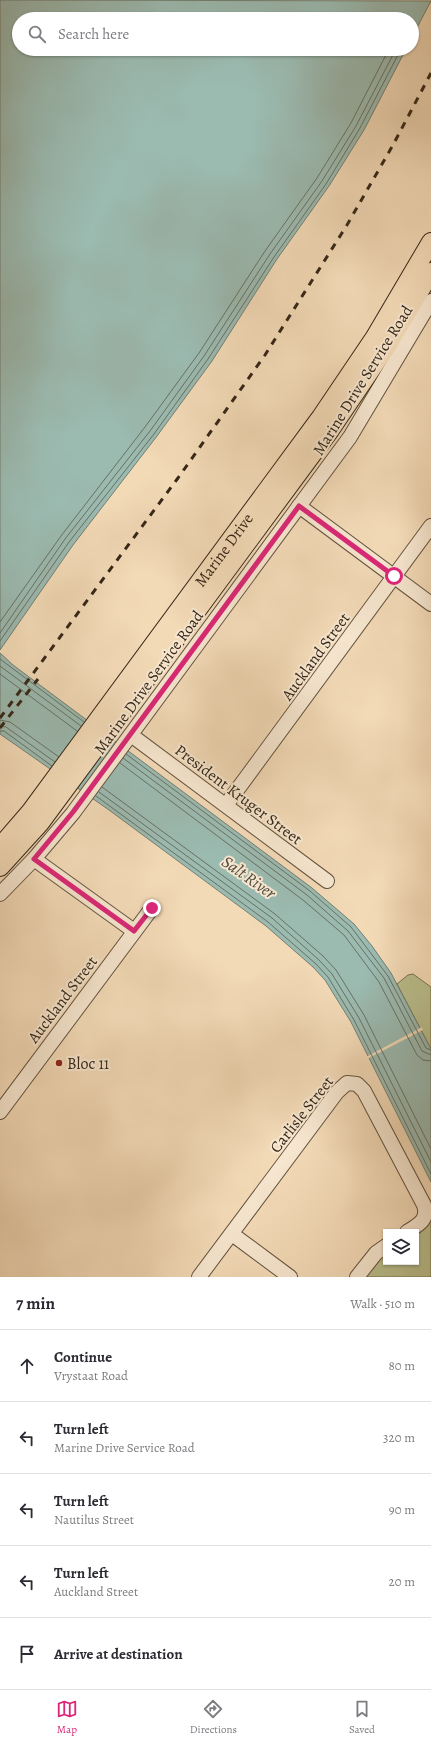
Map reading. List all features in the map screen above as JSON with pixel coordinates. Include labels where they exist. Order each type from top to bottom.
[{"type":"main road","name":"Marine Drive","points":[[103,726],[344,384],[375,337],[431,242]]},
{"type":"main road","name":"Marine Drive","points":[[0,867],[40,823],[51,796],[330,430],[386,346],[431,272]]},
{"type":"main road","name":"Marine Drive","points":[[0,847],[31,811],[51,796]]},
{"type":"street","name":"Marine Drive Service Road","points":[[0,894],[34,859],[73,812],[350,437],[431,301]]},
{"type":"street","points":[[299,506],[431,604]]},
{"type":"street","name":"Auckland Street","points":[[226,805],[431,526]]},
{"type":"street","name":"President Kruger Street","points":[[128,739],[226,805],[327,881]]},
{"type":"street","points":[[34,859],[134,931]]},
{"type":"street","name":"Auckland Street","points":[[0,1112],[152,908]]},
{"type":"street","name":"Carlisle Street","points":[[199,1277],[337,1092],[344,1084],[350,1082],[357,1084],[364,1091],[424,1205],[425,1217],[422,1222],[412,1229]]},
{"type":"street","points":[[232,1234],[290,1277]]},
{"type":"street","points":[[357,1277],[376,1253],[383,1248]]},
{"type":"green space","points":[[413,974],[431,987],[431,1049],[397,984],[408,975]]},
{"type":"green space","points":[[431,1220],[431,1277],[365,1277],[378,1260],[383,1256],[383,1265],[419,1265],[419,1230]]},
{"type":"water","points":[[0,0],[431,1],[419,24],[419,12],[12,12],[12,56],[402,56],[364,130],[329,186],[277,259],[212,361],[157,436],[73,545],[0,650]]},
{"type":"water","name":"Salt River","points":[[0,653],[13,665],[312,888],[354,924],[372,946],[391,973],[431,1049],[431,1182],[351,1022],[325,980],[313,967],[266,926],[109,810],[0,734]]},
{"type":"pier","points":[[422,1027],[423,1030],[367,1059],[366,1057]]},
{"type":"railway","points":[[0,718],[178,478],[265,355],[347,225],[393,145],[431,73]]},
{"type":"railway","points":[[0,728],[38,679]]},
{"type":"place","name":"Bloc 11","points":[[59,1063]]},
{"type":"route","points":[[152,908],[134,931],[34,859],[73,812],[131,735],[299,506],[394,576]]}]
